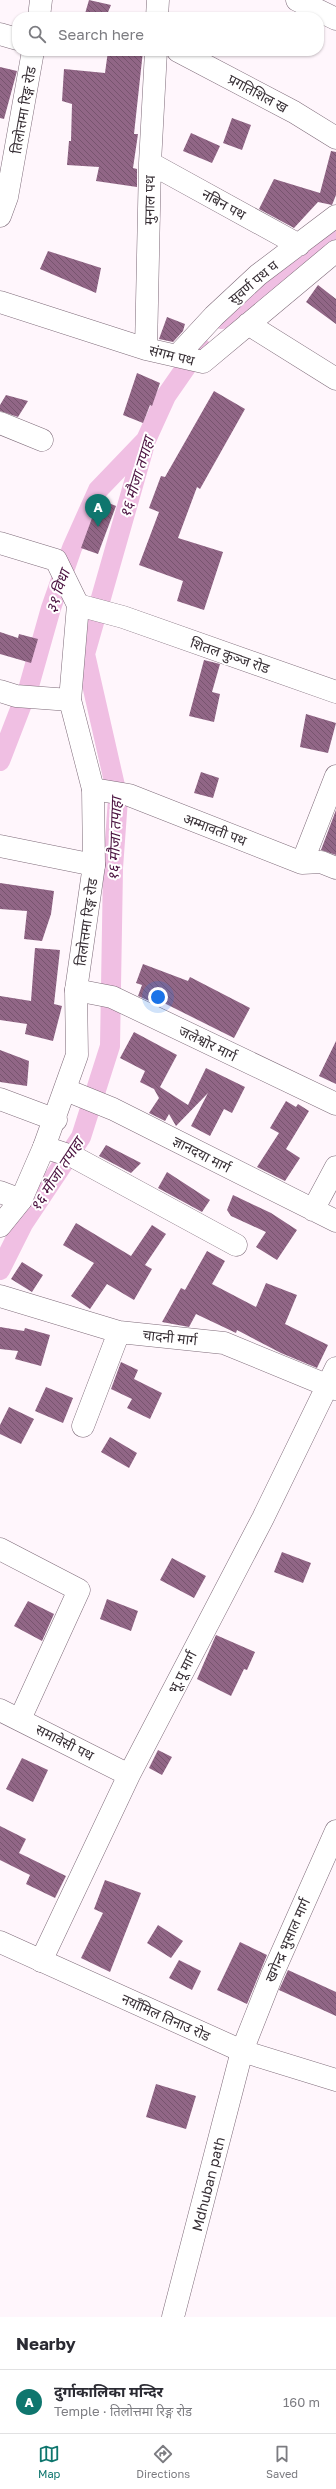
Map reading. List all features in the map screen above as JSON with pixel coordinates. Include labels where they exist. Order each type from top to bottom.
[{"type":"street","points":[[40,12],[42,0]]},
{"type":"street","points":[[157,12],[158,0]]},
{"type":"street","points":[[297,0],[322,12]]},
{"type":"street","points":[[324,13],[336,19]]},
{"type":"street","points":[[0,34],[12,38]]},
{"type":"street","name":"तिलोत्तमा रिङ्ग रोड","points":[[2,202],[32,56]]},
{"type":"street","name":"मुनाल पथ","points":[[146,349],[150,164],[156,56]]},
{"type":"street","name":"प्रगतिशिल ख","points":[[188,56],[294,112],[336,138]]},
{"type":"street","name":"नबिन पथ","points":[[150,164],[299,245]]},
{"type":"street","name":"सुवर्ण पथ घ","points":[[177,356],[214,316],[258,275],[336,216]]},
{"type":"street","name":"संगम पथ","points":[[0,302],[146,349],[203,362],[336,251]]},
{"type":"street","points":[[248,324],[336,380]]},
{"type":"street","points":[[0,423],[42,440]]},
{"type":"street","points":[[0,543],[56,560],[78,604]]},
{"type":"street","name":"तिलोत्तमा रिङ्ग रोड","points":[[0,1226],[20,1200],[44,1147],[56,1120],[77,1054],[77,990],[94,865],[93,789],[69,700],[78,604]]},
{"type":"street","name":"शितल कुञ्ज रोड","points":[[78,604],[123,617],[336,692]]},
{"type":"street","points":[[8,693],[69,700]]},
{"type":"street","points":[[302,863],[336,776]]},
{"type":"street","name":"अम्मावती पथ","points":[[93,789],[129,795],[302,863],[321,862],[336,868]]},
{"type":"street","points":[[0,846],[94,865]]},
{"type":"street","name":"जलेश्वोर मार्ग","points":[[77,990],[112,997],[336,1104]]},
{"type":"street","name":"ज्ञानदया मार्ग","points":[[66,1090],[113,1109],[336,1221]]},
{"type":"street","points":[[0,1099],[56,1120]]},
{"type":"street","points":[[44,1147],[74,1158],[236,1245]]},
{"type":"street","points":[[313,1210],[336,1166]]},
{"type":"street","points":[[0,1192],[20,1200]]},
{"type":"street","name":"चादनी मार्ग","points":[[0,1296],[119,1332],[224,1343],[333,1381]]},
{"type":"street","points":[[83,1426],[119,1332]]},
{"type":"street","name":"भू.पू मार्ग","points":[[41,1961],[129,1775],[333,1381]]},
{"type":"street","points":[[0,1549],[79,1590],[20,1719]]},
{"type":"street","name":"समावेसी पथ","points":[[0,1710],[129,1775]]},
{"type":"street","name":"खगेन्द्र भुसाल मार्ग","points":[[242,2051],[272,1975],[336,1831]]},
{"type":"street","name":"नयाँमिल तिनाउ रोड","points":[[0,1942],[242,2051],[336,2080]]},
{"type":"street","name":"Mdhuban path","points":[[173,2317],[242,2051]]},
{"type":"building","points":[[89,0],[111,5],[108,12],[85,12]]},
{"type":"building","points":[[107,56],[142,56],[134,134],[138,134],[133,168],[137,169],[137,187],[96,181],[99,167],[67,165],[69,141],[71,141],[72,104],[62,101],[64,69],[105,73]]},
{"type":"building","points":[[0,67],[17,71],[4,119],[0,118]]},
{"type":"building","points":[[232,118],[251,125],[242,150],[223,143]]},
{"type":"building","points":[[191,133],[220,146],[212,163],[183,151]]},
{"type":"building","points":[[331,151],[336,152],[336,195],[332,205],[318,202],[294,228],[259,209],[274,179],[320,193]]},
{"type":"building","points":[[48,251],[101,268],[96,293],[40,269]]},
{"type":"building","points":[[318,285],[336,299],[336,324],[306,302]]},
{"type":"building","points":[[167,317],[185,324],[183,331],[173,342],[159,339]]},
{"type":"building","points":[[137,373],[160,383],[152,406],[150,405],[143,423],[123,415]]},
{"type":"building","points":[[214,391],[245,409],[200,489],[197,487],[178,538],[223,552],[204,610],[177,601],[183,581],[139,565],[159,512],[149,508],[161,476],[165,477]]},
{"type":"building","points":[[6,395],[28,401],[18,417],[0,411],[0,405]]},
{"type":"building","points":[[99,499],[116,506],[98,554],[81,548]]},
{"type":"building","points":[[0,632],[18,638],[19,634],[38,639],[31,663],[0,654]]},
{"type":"building","points":[[204,660],[220,664],[212,692],[220,694],[214,722],[189,716]]},
{"type":"building","points":[[306,714],[336,723],[328,753],[300,747]]},
{"type":"building","points":[[201,772],[219,778],[213,798],[194,793]]},
{"type":"building","points":[[336,810],[336,855],[321,850]]},
{"type":"building","points":[[0,883],[54,891],[51,914],[42,941],[24,939],[27,911],[0,909]]},
{"type":"building","points":[[35,948],[60,950],[54,1004],[62,1006],[53,1041],[25,1034],[27,1024],[0,1020],[0,996],[31,1001]]},
{"type":"building","points":[[143,964],[188,981],[190,977],[250,1008],[234,1038],[158,1000],[156,1004],[138,996],[142,985],[136,983]]},
{"type":"building","points":[[134,1032],[177,1055],[160,1087],[188,1105],[206,1068],[245,1087],[232,1113],[224,1109],[210,1136],[191,1126],[208,1093],[176,1126],[169,1114],[165,1121],[149,1113],[159,1098],[154,1089],[140,1082],[145,1071],[120,1058]]},
{"type":"building","points":[[336,1041],[336,1084],[319,1076]]},
{"type":"building","points":[[0,1050],[29,1061],[27,1086],[0,1082]]},
{"type":"building","points":[[286,1101],[296,1107],[298,1104],[309,1111],[286,1149],[300,1158],[285,1181],[257,1167],[279,1133],[270,1128]]},
{"type":"building","points":[[106,1145],[141,1163],[131,1173],[99,1156]]},
{"type":"building","points":[[167,1172],[210,1200],[202,1212],[158,1188]]},
{"type":"building","points":[[233,1195],[271,1213],[297,1230],[277,1260],[256,1247],[266,1232],[231,1216],[227,1210]]},
{"type":"building","points":[[76,1223],[131,1256],[152,1225],[166,1234],[145,1265],[152,1269],[134,1300],[107,1284],[90,1309],[71,1296],[94,1263],[63,1245]]},
{"type":"building","points":[[207,1251],[225,1261],[212,1284],[256,1307],[266,1283],[297,1295],[285,1324],[328,1345],[317,1368],[281,1353],[237,1330],[236,1333],[196,1314],[189,1327],[162,1322],[181,1288],[185,1290]]},
{"type":"building","points":[[22,1262],[43,1275],[32,1292],[11,1279]]},
{"type":"building","points":[[0,1327],[24,1331],[25,1328],[50,1335],[41,1366],[15,1359],[18,1351],[0,1349]]},
{"type":"building","points":[[121,1362],[138,1370],[134,1379],[162,1393],[150,1419],[127,1408],[132,1399],[111,1389]]},
{"type":"building","points":[[46,1387],[73,1398],[63,1423],[35,1411]]},
{"type":"building","points":[[9,1407],[34,1419],[21,1444],[0,1434],[0,1425]]},
{"type":"building","points":[[110,1437],[137,1453],[129,1468],[101,1452]]},
{"type":"building","points":[[282,1552],[311,1563],[303,1583],[274,1572]]},
{"type":"building","points":[[172,1558],[206,1576],[194,1598],[160,1580]]},
{"type":"building","points":[[107,1599],[138,1611],[131,1631],[100,1619]]},
{"type":"building","points":[[28,1601],[54,1614],[42,1641],[14,1626]]},
{"type":"building","points":[[216,1635],[255,1652],[247,1670],[244,1669],[231,1696],[197,1679]]},
{"type":"building","points":[[158,1750],[172,1757],[162,1775],[149,1768]]},
{"type":"building","points":[[22,1758],[48,1770],[33,1802],[6,1789]]},
{"type":"building","points":[[0,1826],[26,1839],[19,1853],[66,1876],[55,1898],[26,1884],[30,1875],[0,1860]]},
{"type":"building","points":[[105,1880],[141,1893],[110,1972],[81,1958],[103,1913],[94,1909]]},
{"type":"building","points":[[158,1925],[183,1941],[171,1958],[147,1943]]},
{"type":"building","points":[[240,1942],[267,1955],[247,2004],[217,1990]]},
{"type":"building","points":[[179,1960],[201,1971],[192,1990],[169,1978]]},
{"type":"building","points":[[288,1970],[336,1992],[336,2016],[279,1990]]},
{"type":"building","points":[[156,2084],[196,2096],[186,2129],[146,2117]]},
{"type":"waterway","name":"१६ मौजा तपाहा","points":[[222,319],[336,236]]},
{"type":"waterway","name":"१६ मौजा तपाहा","points":[[0,1270],[23,1224],[81,1137],[110,1046],[113,868],[118,799],[85,654],[146,440],[166,396],[200,347]]},
{"type":"waterway","name":"३१ विधा","points":[[0,761],[29,686],[51,608],[72,548],[98,490],[145,441]]},
{"type":"place","name":"दुर्गाकालिका मन्दिर","points":[[98,527]]}]
